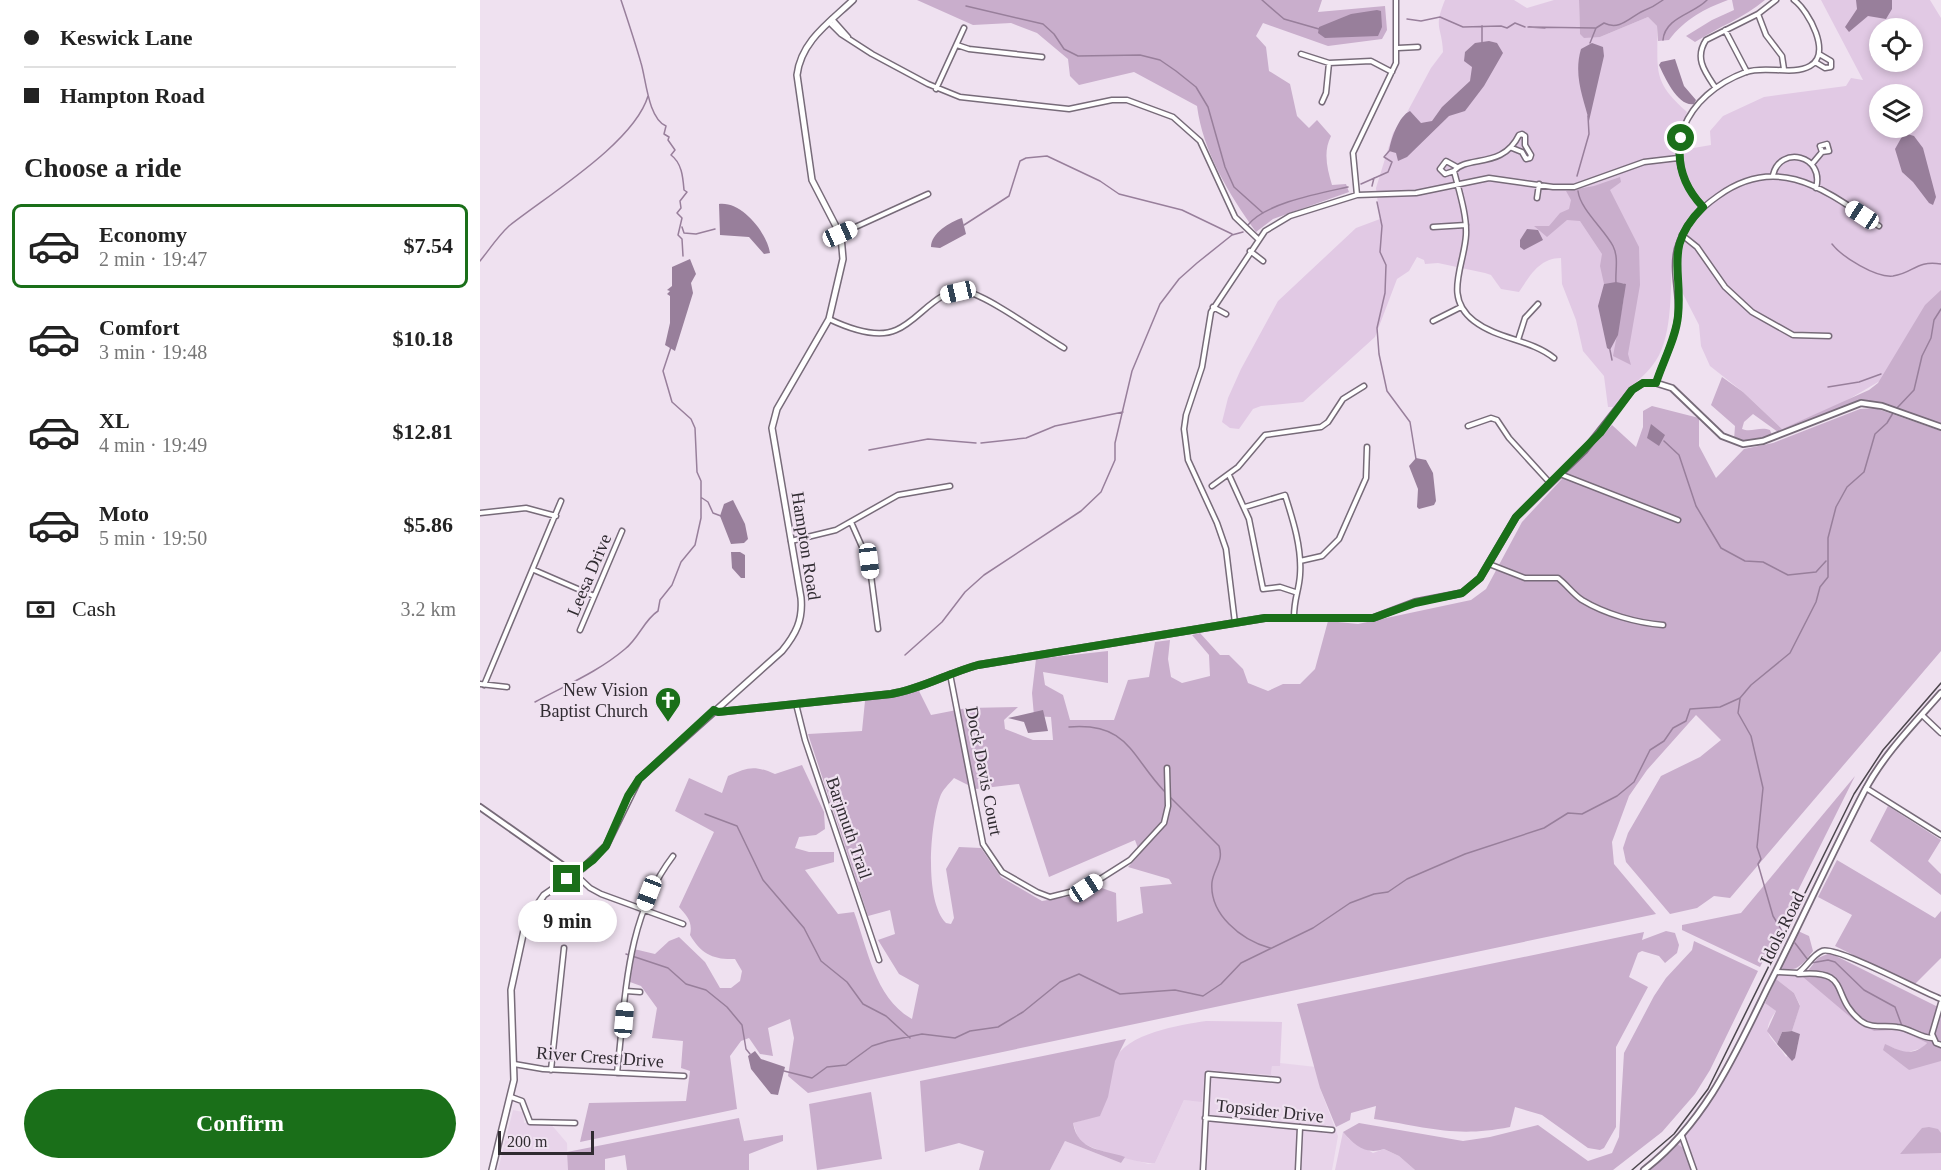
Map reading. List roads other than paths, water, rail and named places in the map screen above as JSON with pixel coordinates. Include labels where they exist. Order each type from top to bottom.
[{"type":"main road","name":"Hampton Road","points":[[492,1170],[511,1097],[514,1064],[511,990],[526,921],[544,895],[575,874],[606,846],[628,796],[639,779],[782,651],[798,628],[801,598],[772,440],[773,421],[829,319],[843,259],[840,234],[812,180],[797,79],[805,49],[853,0]]},
{"type":"street","points":[[1357,195],[1353,153],[1392,72],[1398,48],[1396,0]]},
{"type":"street","points":[[1715,87],[1703,70],[1701,52],[1706,40],[1758,14],[1776,0]]},
{"type":"street","points":[[1703,207],[1686,184],[1678,158],[1681,138],[1690,112],[1700,99],[1715,87],[1747,72],[1803,69],[1815,62],[1819,54],[1818,40],[1803,9],[1794,0]]},
{"type":"street","points":[[1758,14],[1766,35],[1782,56],[1784,69]]},
{"type":"street","points":[[831,21],[848,37],[872,54],[936,89],[960,97],[1069,109],[1105,100],[1127,100],[1173,117],[1200,141],[1235,218],[1258,239]]},
{"type":"street","points":[[936,89],[964,28]]},
{"type":"street","points":[[1725,30],[1747,72]]},
{"type":"street","points":[[957,45],[969,49],[1042,57]]},
{"type":"street","points":[[1398,48],[1418,47]]},
{"type":"street","points":[[1301,54],[1329,63],[1366,60],[1392,72]]},
{"type":"street","points":[[1815,62],[1825,68],[1831,67],[1831,61],[1819,54]]},
{"type":"street","points":[[1322,102],[1326,93],[1329,63]]},
{"type":"street","points":[[1512,148],[1522,152],[1527,159],[1530,158],[1531,154],[1522,134],[1519,135],[1512,148],[1490,160],[1456,169],[1466,225],[1466,236],[1456,281],[1461,307],[1473,320],[1489,331],[1539,347],[1554,358]]},
{"type":"street","points":[[1812,164],[1822,152]]},
{"type":"street","points":[[1773,175],[1776,167],[1788,158],[1795,157],[1812,164],[1818,174],[1816,188]]},
{"type":"street","points":[[1235,623],[1226,549],[1217,523],[1188,460],[1184,437],[1186,415],[1202,367],[1213,307],[1258,239],[1282,219],[1357,195],[1416,193],[1489,178],[1577,186],[1644,162],[1678,158]]},
{"type":"street","points":[[1656,383],[1677,324],[1676,257],[1682,235],[1689,221],[1703,207],[1732,186],[1757,177],[1773,175],[1792,178],[1816,188],[1879,226]]},
{"type":"street","points":[[1537,198],[1539,184]]},
{"type":"street","points":[[840,234],[928,194]]},
{"type":"street","points":[[1433,227],[1466,225]]},
{"type":"street","points":[[1682,235],[1697,247],[1725,287],[1752,312],[1793,335],[1829,336]]},
{"type":"street","points":[[1250,251],[1263,261]]},
{"type":"street","points":[[829,319],[863,331],[885,333],[904,326],[942,296],[966,292],[1064,348]]},
{"type":"street","points":[[1518,340],[1525,318],[1538,304]]},
{"type":"street","points":[[1213,307],[1226,314]]},
{"type":"street","points":[[1433,321],[1461,307]]},
{"type":"street","points":[[714,710],[718,712],[912,691],[950,673],[978,665],[1235,623],[1294,617],[1379,617],[1415,603],[1465,591],[1476,583],[1511,524],[1600,433],[1632,390],[1643,383],[1656,383],[1672,388],[1684,397],[1722,436],[1743,444],[1763,441],[1861,404],[1882,406],[1941,427]]},
{"type":"street","points":[[1212,486],[1229,475],[1265,435],[1321,427],[1328,422],[1343,399],[1364,386]]},
{"type":"street","points":[[1468,426],[1491,418],[1497,420],[1509,438],[1550,483]]},
{"type":"street","points":[[1300,561],[1322,556],[1339,539],[1366,478],[1367,447]]},
{"type":"street","points":[[1559,474],[1678,520]]},
{"type":"street","points":[[1229,475],[1245,507],[1263,589],[1280,587],[1295,592]]},
{"type":"street","points":[[791,541],[836,530],[898,495],[950,486]]},
{"type":"street","points":[[1245,507],[1285,495],[1294,526],[1300,561],[1294,617]]},
{"type":"street","points":[[507,687],[482,685],[534,570],[561,501]]},
{"type":"street","points":[[480,513],[526,508],[556,516]]},
{"type":"street","points":[[851,522],[863,549],[868,553],[878,629]]},
{"type":"street","name":"Leesa Drive","points":[[580,630],[622,531]]},
{"type":"street","points":[[1489,564],[1525,578],[1558,578],[1583,600],[1604,610],[1650,624],[1663,625]]},
{"type":"street","points":[[534,570],[594,596]]},
{"type":"street","name":"Dock Davis Court","points":[[950,673],[983,844],[1002,872],[1037,892],[1050,897],[1086,888],[1130,860],[1164,823],[1168,806],[1167,768]]},
{"type":"street","name":"Idols Road","points":[[1644,1170],[1682,1136],[1710,1100],[1866,788],[1893,748],[1941,693]]},
{"type":"street","name":"Barjmuth Trail","points":[[796,703],[805,740],[879,960]]},
{"type":"street","points":[[1922,715],[1941,733]]},
{"type":"street","points":[[1866,788],[1941,835]]},
{"type":"street","points":[[480,807],[575,874],[590,888],[683,924]]},
{"type":"street","points":[[617,1073],[631,948],[656,879],[673,856]]},
{"type":"street","points":[[551,1070],[564,948]]},
{"type":"street","points":[[1794,974],[1822,951],[1830,950],[1853,958],[1941,1001],[1932,1038]]},
{"type":"street","points":[[1776,972],[1818,974],[1833,978],[1842,998],[1854,1014],[1867,1025],[1900,1027],[1932,1038],[1941,1045]]},
{"type":"street","points":[[626,991],[640,992]]},
{"type":"street","name":"River Crest Drive","points":[[514,1064],[551,1070],[684,1076]]},
{"type":"street","points":[[1203,1170],[1208,1074],[1278,1080]]},
{"type":"street","points":[[511,1097],[520,1099],[530,1122],[575,1124]]},
{"type":"street","name":"Topsider Drive","points":[[1205,1118],[1332,1130]]},
{"type":"street","points":[[1298,1170],[1300,1127]]},
{"type":"street","points":[[1682,1136],[1694,1170]]},
{"type":"waterway","points":[[621,0],[641,63],[651,107],[660,122],[666,126],[664,134],[669,137],[668,140],[675,150],[671,155],[680,166],[684,190],[687,192],[680,201],[681,208],[677,213],[682,218],[678,235],[682,239],[683,256]]},
{"type":"waterway","points":[[1262,0],[1284,19],[1319,29]]},
{"type":"waterway","points":[[1590,43],[1596,28],[1604,23],[1620,24],[1663,0]]},
{"type":"waterway","points":[[1663,40],[1665,32],[1674,21],[1707,0]]},
{"type":"waterway","points":[[966,6],[1043,24],[1054,34],[1064,49],[1078,56],[1140,55],[1160,60],[1176,71],[1196,87],[1208,107],[1225,167],[1234,187],[1263,213]]},
{"type":"waterway","points":[[1407,19],[1421,21],[1440,17],[1463,27],[1501,26],[1507,28],[1515,23],[1525,27]]},
{"type":"waterway","points":[[1482,26],[1482,43]]},
{"type":"waterway","points":[[1528,27],[1595,28]]},
{"type":"waterway","points":[[1529,27],[1545,28]]},
{"type":"waterway","points":[[480,261],[509,226],[608,150],[640,114],[648,96]]},
{"type":"waterway","points":[[1577,176],[1589,134],[1588,116]]},
{"type":"waterway","points":[[1361,184],[1388,172],[1392,162],[1384,157],[1390,150]]},
{"type":"waterway","points":[[964,225],[1009,196],[1020,161],[1026,158],[1047,156],[1100,181],[1119,194],[1182,210],[1232,234]]},
{"type":"waterway","points":[[1372,186],[1374,178]]},
{"type":"waterway","points":[[1248,225],[1256,217],[1280,205],[1348,187]]},
{"type":"waterway","points":[[1578,191],[1583,205],[1613,246],[1616,260],[1616,283]]},
{"type":"waterway","points":[[1377,202],[1382,226],[1380,252],[1386,265],[1385,293],[1377,328],[1379,354],[1387,391],[1410,422],[1416,459]]},
{"type":"waterway","points":[[682,227],[684,233],[696,234],[715,229]]},
{"type":"waterway","points":[[905,655],[942,622],[965,592],[984,575],[1081,511],[1101,492],[1115,460],[1115,443],[1132,371],[1160,304],[1179,279],[1197,263],[1232,235],[1243,232]]},
{"type":"waterway","points":[[1832,244],[1843,255],[1860,266],[1886,276],[1900,274],[1920,265],[1941,264]]},
{"type":"waterway","points":[[1897,408],[1914,390],[1922,356],[1931,338],[1934,320],[1941,309]]},
{"type":"waterway","points":[[535,702],[593,671],[630,645],[649,619],[658,611],[660,600],[672,585],[681,562],[695,545],[701,518],[701,481],[697,472],[695,428],[691,419],[672,402],[663,371],[671,347]]},
{"type":"waterway","points":[[1610,350],[1612,360]]},
{"type":"waterway","points":[[1828,387],[1859,382],[1881,374]]},
{"type":"waterway","points":[[981,443],[1026,438],[1055,426],[1123,412]]},
{"type":"waterway","points":[[784,1071],[812,1078],[827,1067],[846,1065],[872,1046],[888,1041],[922,1034],[955,1038],[970,1031],[998,1027],[1023,1012],[1060,982],[1079,974],[1120,994],[1175,990],[1203,996],[1221,984],[1241,963],[1313,928],[1350,903],[1374,894],[1388,892],[1407,879],[1465,854],[1544,828],[1568,813],[1582,814],[1617,796],[1634,782],[1650,750],[1664,741],[1673,728],[1686,721],[1690,709],[1720,707],[1740,698],[1751,685],[1790,653],[1816,602],[1820,587],[1828,577],[1828,538],[1836,507],[1847,487],[1864,472],[1875,434],[1887,423],[1893,413]]},
{"type":"waterway","points":[[869,450],[928,439],[976,443]]},
{"type":"waterway","points":[[1664,441],[1679,455],[1696,506],[1721,548],[1745,561],[1763,562],[1788,575],[1816,572],[1826,561]]},
{"type":"waterway","points":[[702,498],[708,502],[713,513],[721,516]]},
{"type":"waterway","points":[[1740,699],[1738,713],[1751,736],[1763,788],[1757,847],[1761,859],[1758,864],[1773,916],[1782,931]]},
{"type":"waterway","points":[[1069,727],[1089,727],[1105,730],[1117,736],[1127,744],[1165,792]]},
{"type":"waterway","points":[[1169,796],[1219,846],[1220,860],[1213,877],[1212,894],[1221,915],[1248,939],[1270,948]]},
{"type":"waterway","points":[[705,814],[737,826],[763,880],[804,928],[821,961],[847,982],[863,1004],[886,1016],[910,1038]]},
{"type":"waterway","points":[[1795,943],[1808,960]]},
{"type":"waterway","points":[[626,954],[668,968],[686,984],[706,990],[727,1007],[742,1025],[746,1049],[750,1054]]},
{"type":"waterway","points":[[1811,963],[1828,960],[1835,962],[1864,990],[1895,1007],[1902,1026]]},
{"type":"railway","points":[[1632,1170],[1674,1134],[1708,1089],[1854,794],[1883,750],[1941,683]]},
{"type":"place","name":"New Vision Baptist Church","points":[[668,723]]}]
